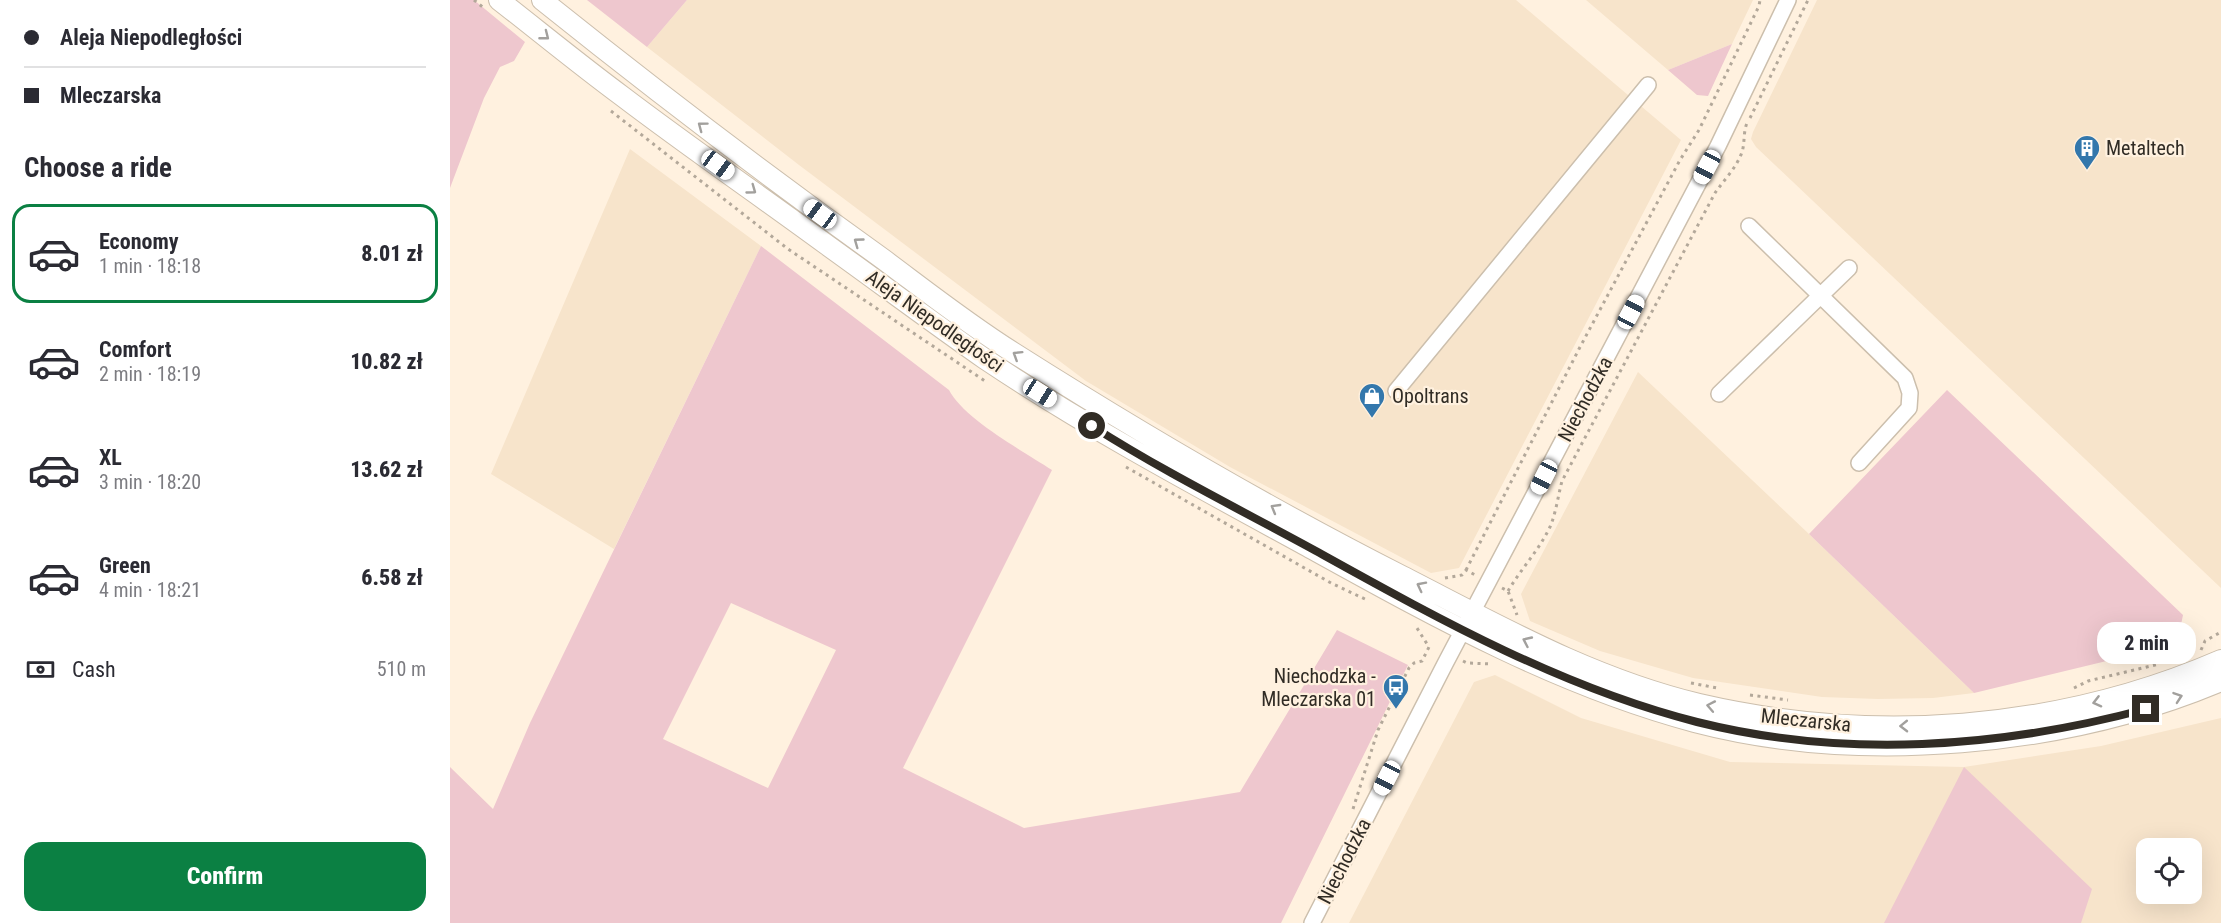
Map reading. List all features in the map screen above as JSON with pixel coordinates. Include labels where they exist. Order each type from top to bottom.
[{"type":"main road","name":"Aleja Niepodległości","points":[[542,0],[643,81],[782,187],[1011,351],[1232,484],[1326,537],[1426,599]]},
{"type":"main road","name":"Aleja Niepodległości","points":[[495,7],[986,359],[1110,438],[1468,621]]},
{"type":"main road","name":"Mleczarska","points":[[1468,621],[1519,637],[1580,665],[1645,689],[1700,704],[1818,723],[1897,726],[2005,720],[2071,709],[2139,692],[2221,660]]},
{"type":"main road","name":"Mleczarska","points":[[1468,621],[1511,654],[1564,677],[1640,705],[1696,722],[1753,734],[1822,742],[1939,744],[2008,738],[2146,709],[2221,681]]},
{"type":"street","name":"Niechodzka","points":[[1312,923],[1718,146],[1788,0]]},
{"type":"street","points":[[1396,391],[1648,85]]},
{"type":"street","points":[[1749,226],[1905,378],[1911,393],[1909,408],[1859,463]]},
{"type":"street","points":[[1719,394],[1849,268]]},
{"type":"path","points":[[474,0],[495,7]]},
{"type":"path","points":[[1350,816],[1378,730],[1408,668],[1413,663],[1422,661],[1429,647],[1414,623],[1426,599],[1437,580],[1462,575],[1466,570],[1579,349],[1714,99],[1760,0]]},
{"type":"path","points":[[1508,591],[1539,547],[1551,525],[1562,481],[1715,193],[1737,164],[1743,150],[1746,125],[1808,0]]},
{"type":"path","points":[[1714,99],[1716,108]]},
{"type":"path","points":[[608,109],[788,249],[985,381]]},
{"type":"path","points":[[1125,467],[1320,577],[1369,601]]},
{"type":"path","points":[[1466,570],[1508,591],[1520,622]]},
{"type":"path","points":[[2198,659],[2205,641],[2221,632]]},
{"type":"path","points":[[2070,690],[2088,681],[2161,664]]},
{"type":"path","points":[[1681,680],[1724,690]]},
{"type":"path","points":[[1746,694],[1789,701]]},
{"type":"shaded area","points":[[450,0],[474,0],[525,42],[514,61],[500,67],[484,98],[450,188]]},
{"type":"shaded area","points":[[587,0],[687,0],[647,47]]},
{"type":"shaded area","points":[[687,0],[1516,0],[1681,140],[1459,568],[1431,573],[1230,467],[1086,381],[799,165],[647,47]]},
{"type":"shaded area","points":[[1586,0],[1753,0],[1732,44],[1668,70]]},
{"type":"shaded area","points":[[1817,0],[2221,0],[2221,588],[1756,147],[1751,139],[1753,132]]},
{"type":"shaded area","points":[[1732,44],[1708,96],[1697,95],[1668,70]]},
{"type":"shaded area","points":[[630,149],[761,246],[614,549],[491,474]]},
{"type":"shaded area","points":[[761,246],[949,390],[967,412],[981,423],[1052,470],[903,768],[1024,828],[1240,792],[1337,630],[1408,665],[1281,923],[450,923],[450,767],[493,809],[530,723]],"holes":[[[731,603],[836,650],[768,788],[663,739]]]},
{"type":"shaded area","points":[[1638,372],[1974,693],[1933,698],[1822,697],[1693,678],[1600,651],[1530,621],[1521,594]]},
{"type":"shaded area","points":[[1947,390],[2183,615],[2177,644],[1974,693],[1809,534]]},
{"type":"shaded area","points":[[1495,675],[1581,718],[1730,762],[1964,767],[2101,746],[2221,718],[2221,923],[1349,923],[1474,682]]},
{"type":"shaded area","points":[[1964,767],[2092,889],[2081,923],[1884,923]]},
{"type":"place","name":"Metaltech","points":[[2087,171]]},
{"type":"place","name":"Opoltrans","points":[[1372,419]]},
{"type":"place","name":"Niechodzka - Mleczarska 01","points":[[1396,710]]},
{"type":"route","points":[[1092,426],[1402,598],[1511,654],[1640,705],[1696,722],[1753,734],[1822,742],[1939,744],[2008,738],[2075,726],[2146,709]]}]
